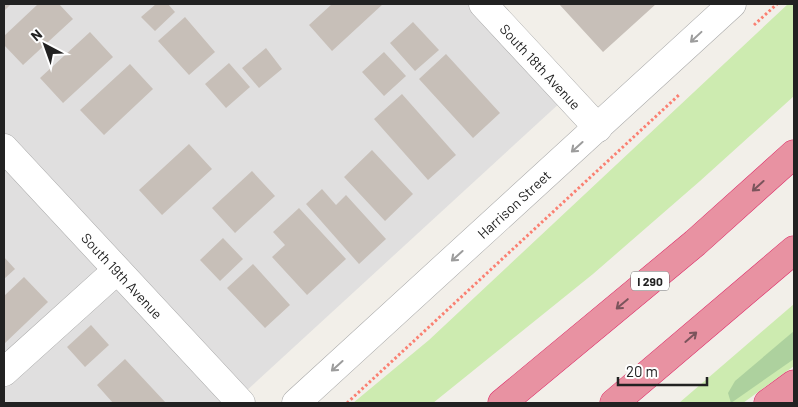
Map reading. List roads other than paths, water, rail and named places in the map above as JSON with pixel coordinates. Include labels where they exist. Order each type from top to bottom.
[{"type":"highway","name":"I 290","points":[[502,403],[695,243],[794,154]]},
{"type":"highway","points":[[614,403],[794,250]]},
{"type":"highway","points":[[768,403],[794,384]]},
{"type":"street","name":"South 18th Avenue","points":[[483,4],[598,128]]},
{"type":"street","name":"Harrison Street","points":[[296,403],[732,4]]},
{"type":"street","name":"South 19th Avenue","points":[[4,148],[116,271],[241,403]]},
{"type":"street","points":[[4,372],[116,271]]}]
